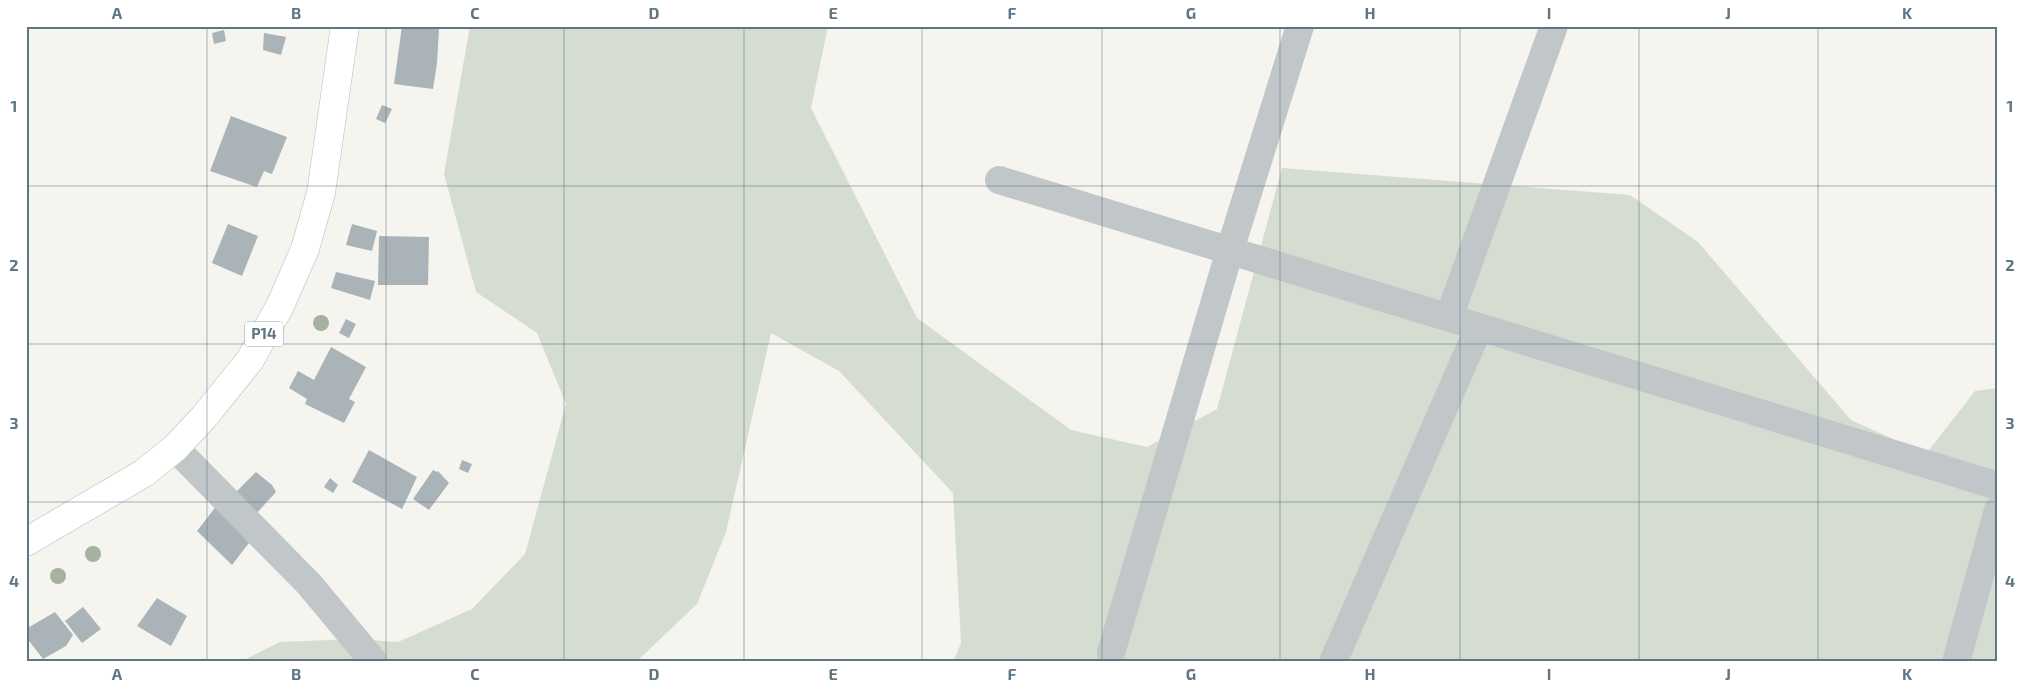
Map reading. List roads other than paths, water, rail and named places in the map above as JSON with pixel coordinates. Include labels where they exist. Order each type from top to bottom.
[{"type":"main road","name":"P14","points":[[26,542],[144,473],[175,448],[204,417],[250,360],[280,306],[304,249],[321,193],[345,26]]},
{"type":"street","points":[[1111,653],[1230,250],[1300,26]]},
{"type":"street","points":[[1449,317],[1554,26]]},
{"type":"street","points":[[999,180],[1998,486]]},
{"type":"street","points":[[1332,662],[1479,327]]},
{"type":"street","points":[[175,448],[309,584],[374,662]]},
{"type":"street","points":[[1956,662],[1997,513]]}]
